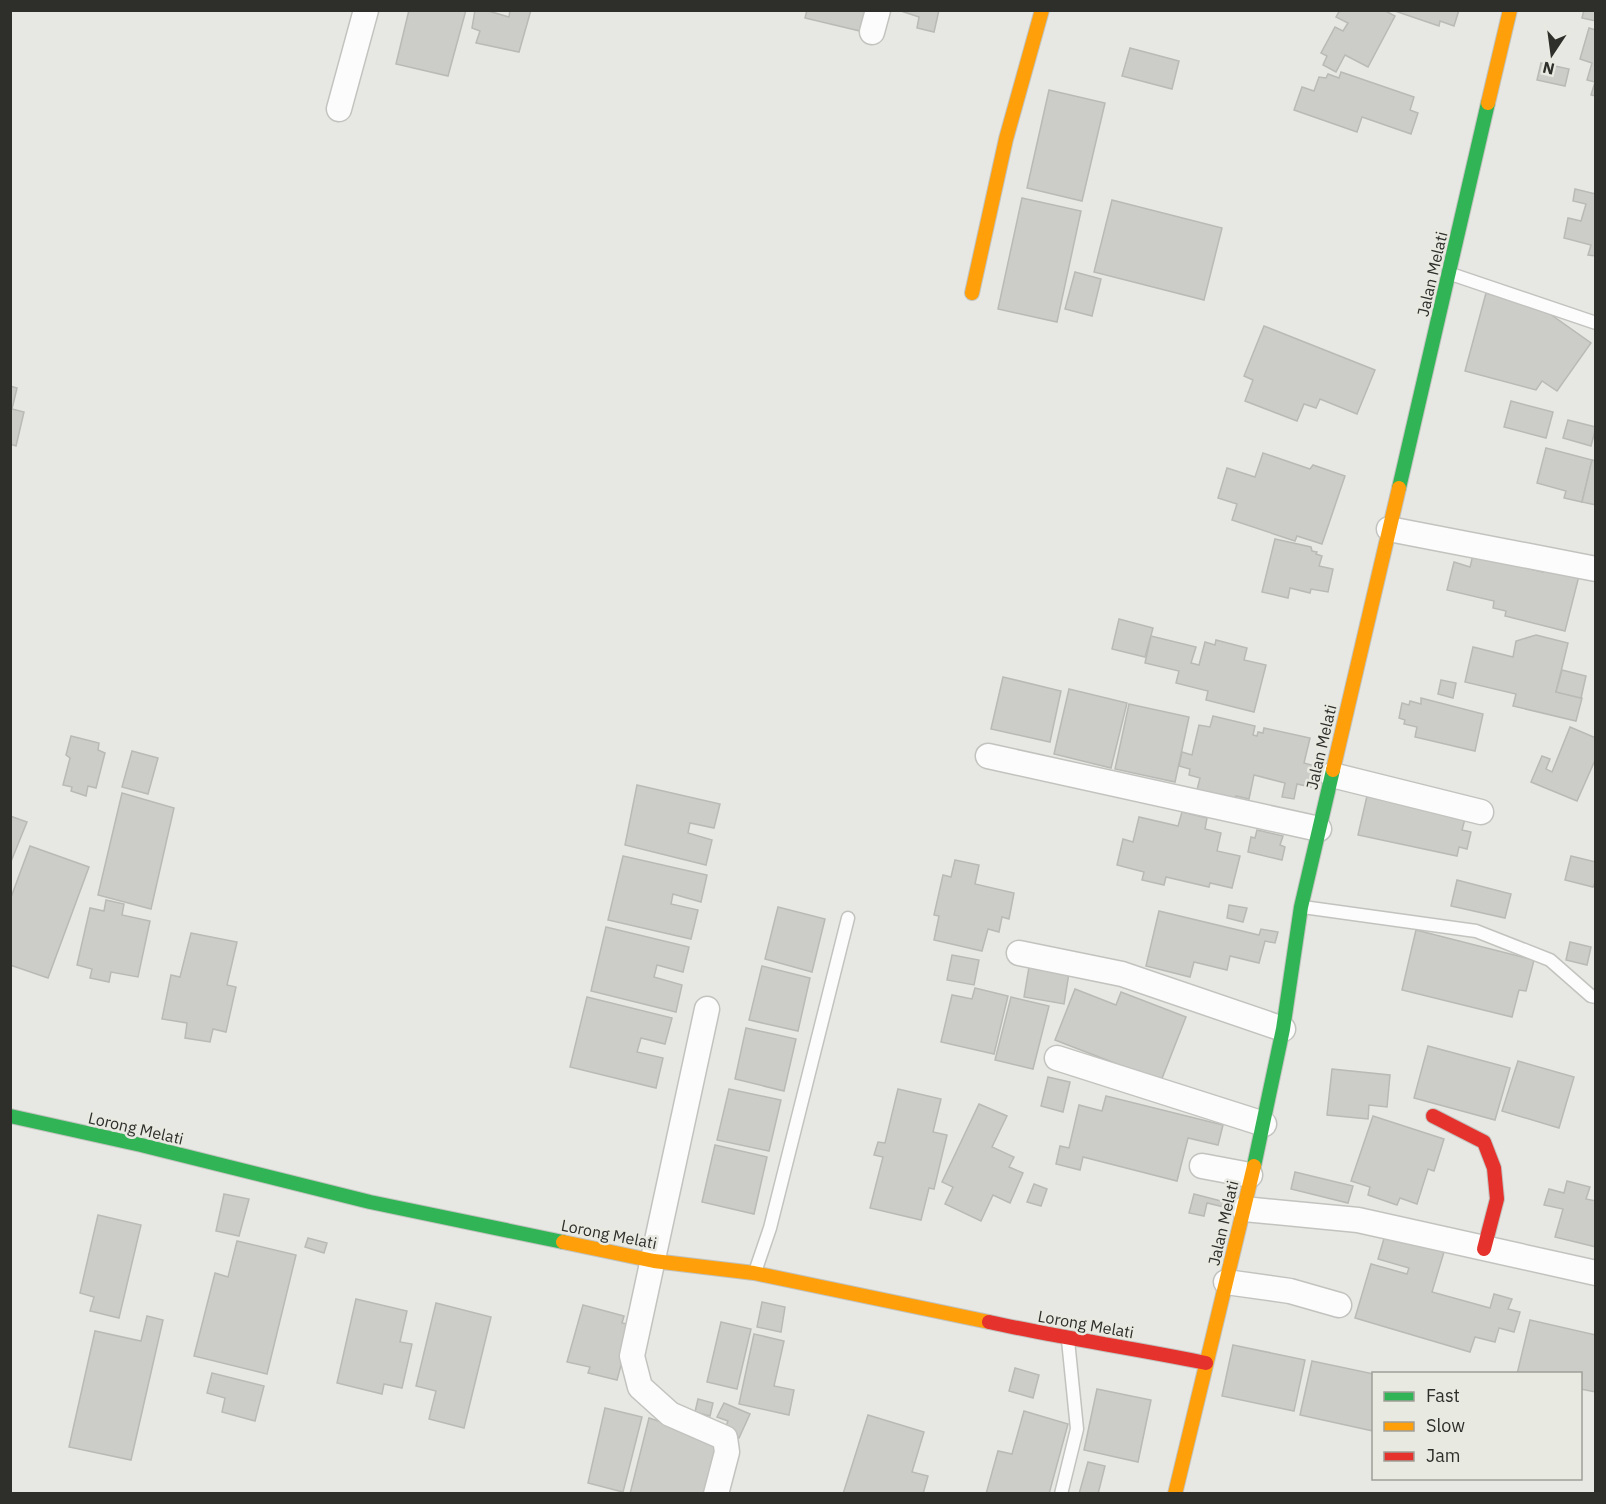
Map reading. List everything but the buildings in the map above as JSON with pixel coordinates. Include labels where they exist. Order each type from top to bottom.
[{"type":"street","points":[[339,109],[366,10]]},
{"type":"street","points":[[972,293],[1006,139],[1042,10]]},
{"type":"street","name":"Jalan Melati","points":[[1175,1494],[1264,1124],[1283,1029],[1301,907],[1510,10]]},
{"type":"street","points":[[1389,529],[1596,569]]},
{"type":"street","points":[[988,756],[1319,829]]},
{"type":"street","points":[[1332,775],[1481,812]]},
{"type":"street","points":[[1019,953],[1122,974],[1283,1029]]},
{"type":"street","points":[[707,1009],[632,1356],[640,1388],[670,1414],[725,1438],[727,1452],[716,1494]]},
{"type":"street","points":[[1057,1058],[1264,1124]]},
{"type":"street","name":"Lorong Melati","points":[[10,1116],[141,1145],[370,1202],[654,1261],[754,1273],[1068,1339],[1149,1351],[1206,1363]]},
{"type":"street","points":[[1433,1116],[1484,1142],[1494,1168],[1497,1199],[1484,1250]]},
{"type":"street","points":[[1202,1166],[1251,1175]]},
{"type":"street","points":[[1244,1209],[1358,1220],[1484,1250],[1596,1273]]},
{"type":"street","points":[[1226,1282],[1290,1291],[1339,1305]]},
{"type":"lane","points":[[1450,274],[1596,323]]},
{"type":"lane","points":[[1301,907],[1476,931],[1550,960],[1591,996],[1596,997]]},
{"type":"lane","points":[[754,1273],[770,1228],[848,918]]},
{"type":"lane","points":[[1061,1494],[1077,1429],[1068,1339]]},
{"type":"traffic: fast","points":[[1399,488],[1488,103]]},
{"type":"traffic: fast","points":[[1254,1166],[1283,1029],[1301,907],[1333,770]]},
{"type":"traffic: fast","points":[[10,1116],[141,1145],[370,1202],[563,1242]]},
{"type":"traffic: slow","points":[[972,293],[1006,139],[1042,10]]},
{"type":"traffic: slow","points":[[1488,103],[1510,10]]},
{"type":"traffic: slow","points":[[1333,770],[1399,488]]},
{"type":"traffic: slow","points":[[1175,1494],[1254,1166]]},
{"type":"traffic: slow","points":[[563,1242],[654,1261],[754,1273],[989,1322]]},
{"type":"traffic: jam","points":[[1433,1116],[1484,1142],[1494,1168],[1497,1199],[1484,1249]]},
{"type":"traffic: jam","points":[[989,1322],[1206,1363]]}]
